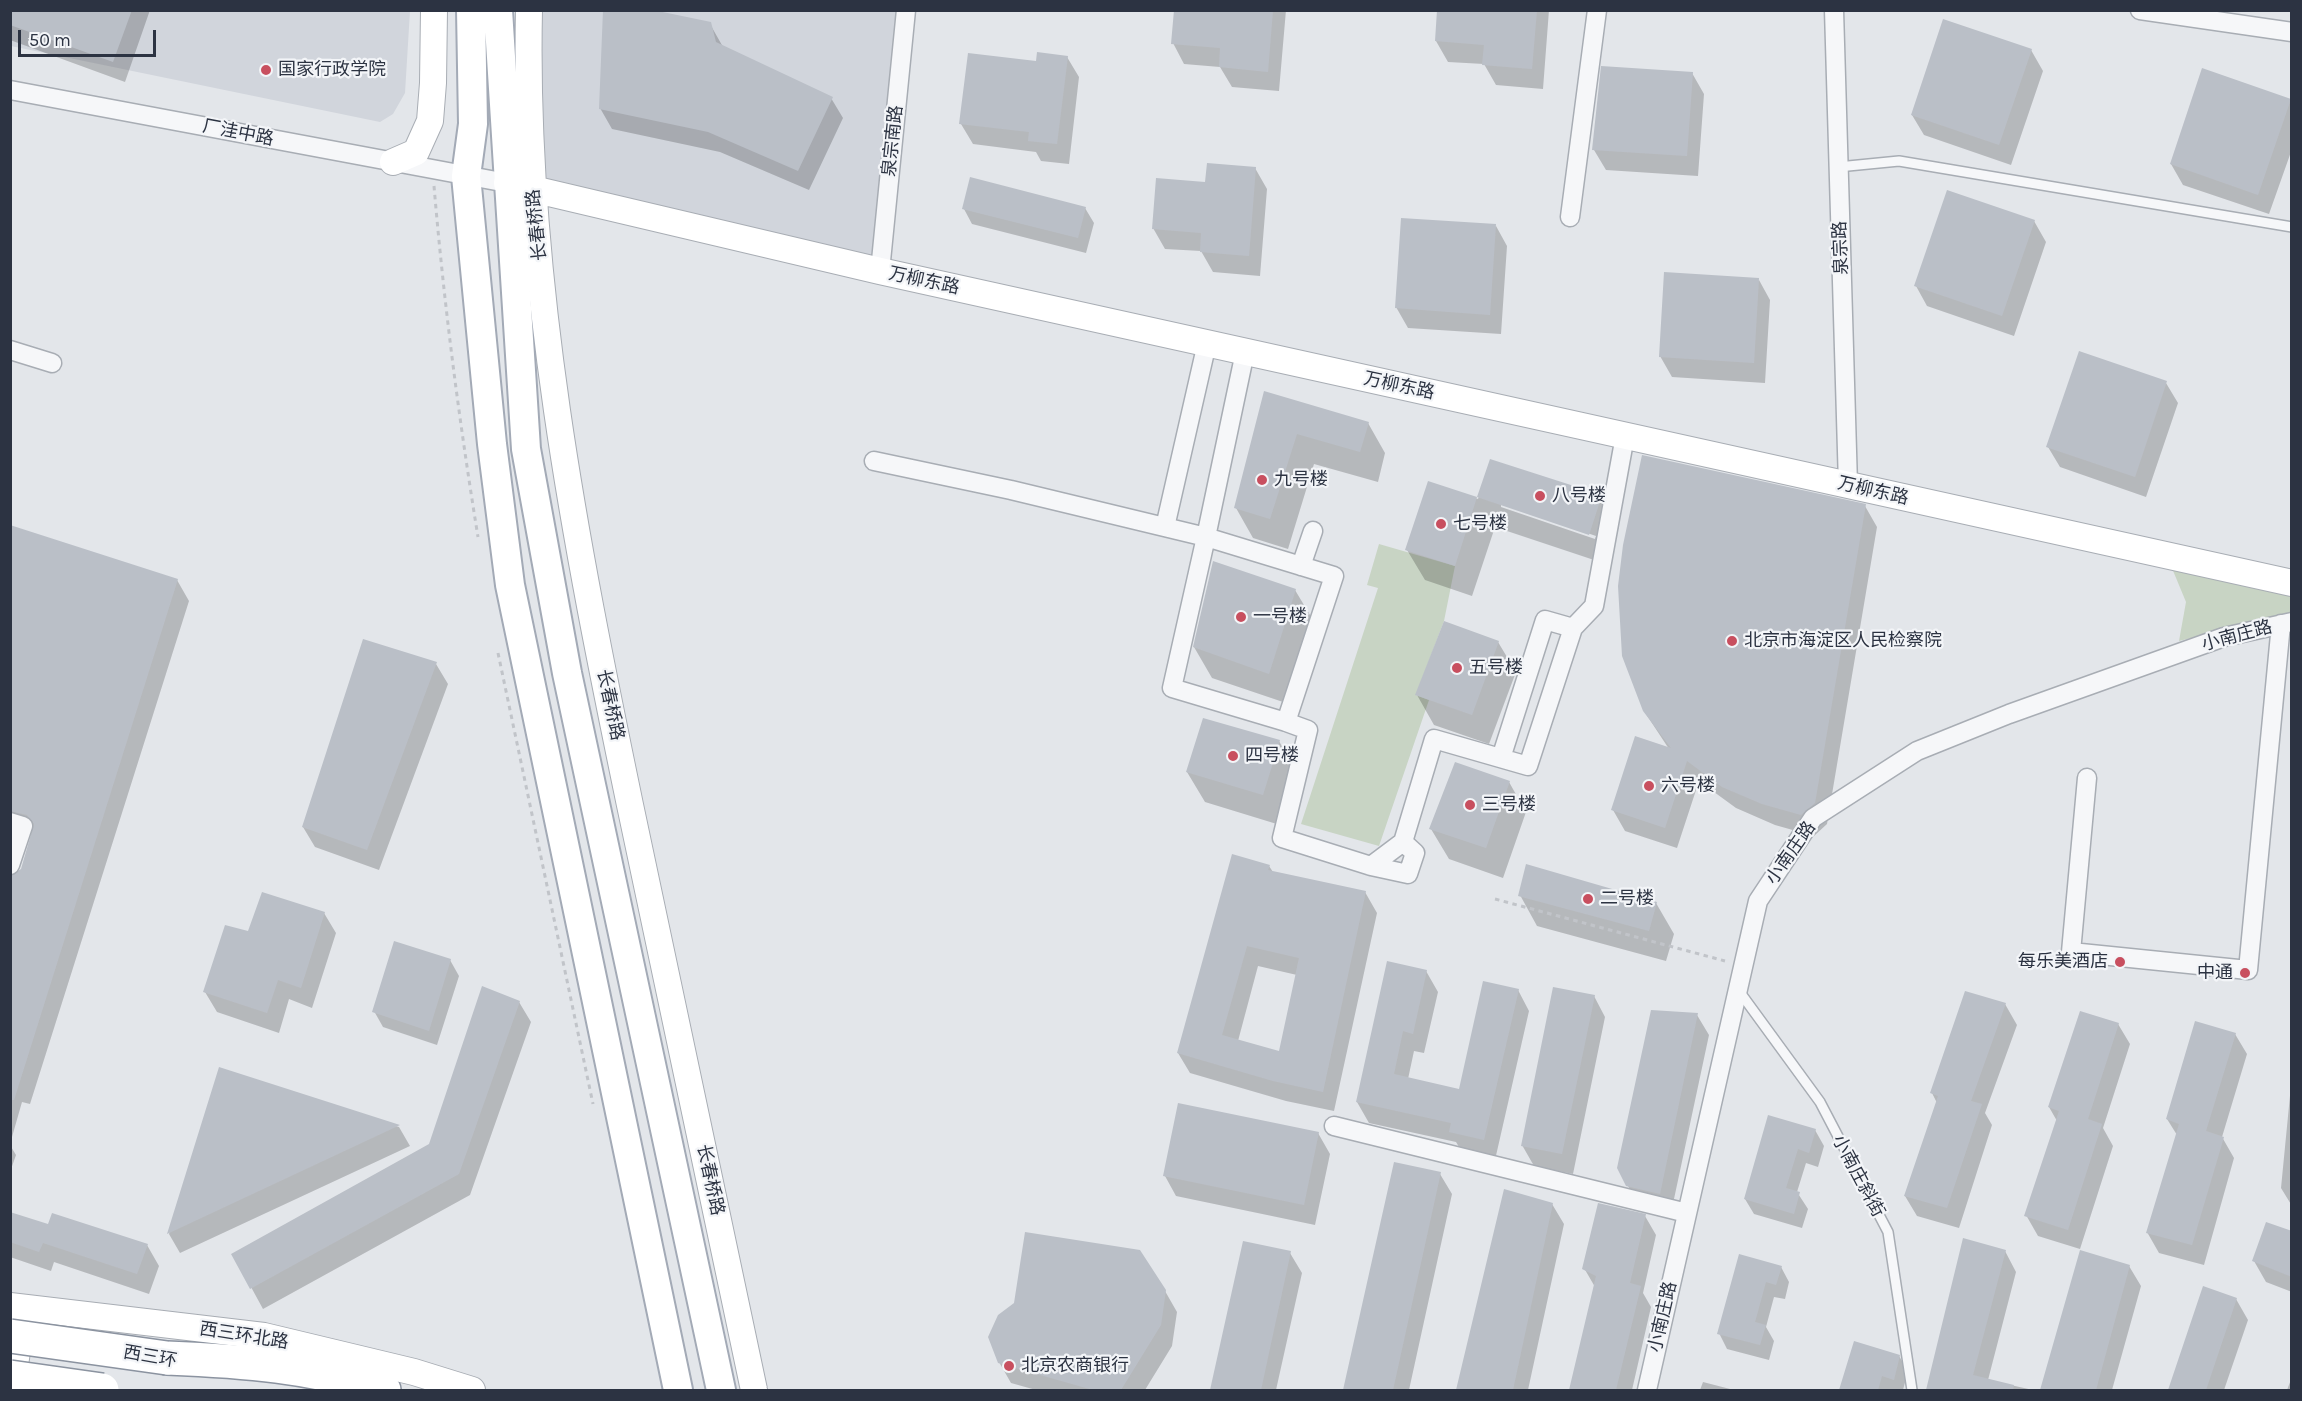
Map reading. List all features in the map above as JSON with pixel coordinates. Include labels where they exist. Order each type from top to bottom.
[{"type":"highway","name":"西三环","points":[[13,1359],[167,1358],[287,1390]]},
{"type":"highway","points":[[167,1358],[258,1362],[356,1380],[384,1390]]},
{"type":"highway","points":[[13,1359],[102,1390]]},
{"type":"main road","points":[[471,10],[473,124],[466,176],[492,444],[510,585],[678,1390]]},
{"type":"main road","name":"长春桥路","points":[[498,10],[520,185],[526,449],[567,673],[721,1390]]},
{"type":"main road","points":[[618,1101],[612,1156],[617,1195],[658,1390]]},
{"type":"street","points":[[393,162],[416,152],[430,121],[434,10]]},
{"type":"street","name":"长春桥路","points":[[529,10],[528,67],[520,185],[566,482],[591,615],[754,1390]]},
{"type":"street","name":"泉宗南路","points":[[879,271],[906,10]]},
{"type":"street","points":[[1570,217],[1597,10]]},
{"type":"street","name":"泉宗路","points":[[1834,10],[1848,485]]},
{"type":"street","points":[[2140,10],[2292,32]]},
{"type":"street","name":"厂洼中路","points":[[10,90],[520,185]]},
{"type":"street","name":"万柳东路","points":[[520,185],[879,271],[2292,583]]},
{"type":"street","points":[[1165,527],[1207,344]]},
{"type":"street","points":[[10,350],[52,363]]},
{"type":"street","points":[[1245,352],[1172,688],[1308,730],[1282,838],[1371,866],[1408,874],[1415,853],[1403,842]]},
{"type":"street","points":[[1371,866],[1403,842],[1434,739],[1528,766],[1573,628],[1594,606],[1625,436]]},
{"type":"street","points":[[874,461],[1011,490],[1206,537],[1334,576],[1286,722]]},
{"type":"street","points":[[1301,566],[1313,531]]},
{"type":"street","points":[[567,673],[591,615]]},
{"type":"street","points":[[1501,758],[1545,620],[1573,628]]},
{"type":"street","points":[[2087,778],[2071,952],[2248,970],[2286,623]]},
{"type":"street","name":"小南庄路","points":[[1647,1390],[1758,901],[1813,819],[1917,751],[2009,714],[2224,637],[2286,623]]},
{"type":"street","points":[[10,865],[17,824]]},
{"type":"street","points":[[1334,1126],[1687,1213]]},
{"type":"street","name":"西三环北路","points":[[13,1359],[264,1336],[414,1372],[472,1390]]},
{"type":"lane","points":[[1838,167],[1899,161],[2292,227]]},
{"type":"lane","name":"小南庄斜街","points":[[1738,989],[1820,1102],[1887,1232],[1912,1390]]},
{"type":"path","points":[[1495,898],[1743,966]]},
{"type":"shaded area","name":"国家行政学院","points":[[11,11],[410,11],[405,93],[393,114],[380,122],[11,46]]},
{"type":"shaded area","points":[[529,11],[906,11],[880,271],[533,188]]},
{"type":"green space","points":[[1379,544],[1455,566],[1444,621],[1416,695],[1429,700],[1379,846],[1301,824],[1378,588],[1367,585]]},
{"type":"green space","points":[[2169,561],[2291,592],[2291,613],[2179,641],[2186,602]]},
{"type":"building","points":[[10,10],[132,10],[113,62],[10,25]]},
{"type":"building","points":[[603,10],[653,10],[711,22],[716,42],[833,97],[798,171],[708,132],[599,109]]},
{"type":"building","points":[[1174,10],[1273,10],[1268,72],[1219,67],[1220,48],[1171,44]]},
{"type":"building","points":[[1437,10],[1537,10],[1532,69],[1482,65],[1484,45],[1435,41]]},
{"type":"building","points":[[1943,19],[2032,49],[1999,145],[1911,115]]},
{"type":"building","points":[[1037,52],[1068,56],[1057,144],[1028,141],[1029,132],[959,124],[968,53],[1036,61]]},
{"type":"building","points":[[1601,66],[1693,72],[1687,156],[1592,150]]},
{"type":"building","points":[[2202,68],[2291,99],[2258,195],[2170,164]]},
{"type":"building","points":[[1207,163],[1256,167],[1249,256],[1200,252],[1201,233],[1152,229],[1156,178],[1205,182]]},
{"type":"building","points":[[970,177],[1086,207],[1078,238],[962,209]]},
{"type":"building","points":[[1947,190],[2035,220],[2002,316],[1914,286]]},
{"type":"building","points":[[1401,218],[1496,224],[1490,315],[1395,308]]},
{"type":"building","points":[[1664,272],[1759,278],[1754,363],[1659,357]]},
{"type":"building","points":[[2079,351],[2167,381],[2135,477],[2046,447]]},
{"type":"building","name":"九号楼","points":[[1264,391],[1369,422],[1360,452],[1297,434],[1270,519],[1234,508]]},
{"type":"building","name":"北京市海淀区人民检察院","points":[[1642,455],[1866,504],[1815,803],[1801,815],[1762,804],[1722,787],[1687,761],[1665,828],[1611,810],[1635,736],[1671,748],[1643,711],[1622,656],[1618,586],[1623,545]]},
{"type":"building","name":"八号楼","points":[[1490,459],[1602,495],[1589,535],[1477,497]]},
{"type":"building","name":"七号楼","points":[[1428,481],[1477,497],[1455,566],[1405,550]]},
{"type":"building","points":[[10,525],[178,579],[14,1100],[10,1100],[10,876],[21,869],[34,824],[27,815],[10,811]]},
{"type":"building","name":"一号楼","points":[[1213,561],[1296,589],[1269,674],[1193,647]]},
{"type":"building","name":"五号楼","points":[[1444,621],[1499,641],[1472,715],[1415,695]]},
{"type":"building","points":[[363,639],[437,662],[367,850],[302,827]]},
{"type":"building","name":"四号楼","points":[[1203,718],[1280,740],[1263,795],[1186,772]]},
{"type":"building","name":"三号楼","points":[[1455,762],[1510,781],[1486,848],[1429,829]]},
{"type":"building","points":[[1232,854],[1270,865],[1268,870],[1366,891],[1323,1092],[1273,1081],[1177,1053]],"holes":[[[1247,946],[1299,958],[1279,1051],[1222,1035]]]},
{"type":"building","name":"二号楼","points":[[1526,864],[1657,902],[1649,931],[1518,896]]},
{"type":"building","points":[[262,892],[325,912],[301,988],[278,980],[267,1013],[203,992],[225,925],[248,931]]},
{"type":"building","points":[[394,941],[451,959],[429,1031],[372,1012]]},
{"type":"building","points":[[1387,961],[1427,970],[1413,1034],[1403,1031],[1394,1074],[1459,1089],[1483,981],[1519,989],[1484,1140],[1449,1132],[1451,1123],[1356,1102]]},
{"type":"building","points":[[482,986],[520,1001],[459,1174],[250,1289],[231,1254],[429,1144]]},
{"type":"building","points":[[1553,987],[1595,995],[1562,1154],[1521,1146]]},
{"type":"building","points":[[1965,991],[2006,1003],[1971,1101],[1982,1104],[1947,1208],[1904,1196],[1938,1096],[1930,1093]]},
{"type":"building","points":[[1651,1010],[1698,1013],[1660,1194],[1626,1186],[1617,1168]]},
{"type":"building","points":[[2080,1011],[2119,1023],[2088,1119],[2102,1124],[2068,1230],[2024,1216],[2059,1111],[2048,1107]]},
{"type":"building","points":[[2195,1021],[2236,1033],[2206,1131],[2224,1137],[2192,1245],[2146,1233],[2179,1124],[2166,1119]]},
{"type":"building","points":[[219,1067],[400,1125],[167,1234]]},
{"type":"building","points":[[1178,1103],[1319,1132],[1304,1205],[1163,1176]]},
{"type":"building","points":[[1768,1115],[1816,1129],[1809,1153],[1798,1149],[1786,1188],[1800,1192],[1794,1214],[1744,1199]]},
{"type":"building","points":[[1394,1162],[1441,1172],[1393,1390],[1343,1390]]},
{"type":"building","points":[[1504,1189],[1553,1203],[1513,1390],[1456,1390]]},
{"type":"building","points":[[1598,1203],[1646,1214],[1630,1283],[1641,1286],[1616,1390],[1569,1390],[1596,1276],[1582,1269]]},
{"type":"building","points":[[10,1212],[48,1224],[52,1213],[148,1244],[137,1274],[43,1243],[39,1252],[10,1242]]},
{"type":"building","points":[[2266,1222],[2292,1231],[2292,1277],[2252,1261]]},
{"type":"building","points":[[1025,1232],[1140,1250],[1166,1290],[1161,1325],[1121,1390],[1093,1390],[998,1363],[988,1337],[998,1315],[1014,1303]]},
{"type":"building","points":[[1963,1238],[2006,1250],[1973,1375],[2014,1385],[2013,1390],[1926,1390]]},
{"type":"building","points":[[1243,1241],[1291,1251],[1261,1390],[1210,1390]]},
{"type":"building","points":[[2080,1250],[2130,1265],[2096,1390],[2040,1390]]},
{"type":"building","points":[[1739,1254],[1782,1266],[1776,1285],[1766,1282],[1755,1322],[1766,1325],[1760,1345],[1717,1334]]},
{"type":"building","points":[[2203,1286],[2237,1298],[2206,1390],[2168,1390]]},
{"type":"building","points":[[1854,1341],[1900,1355],[1894,1380],[1882,1376],[1878,1390],[1839,1390]]},
{"type":"place","name":"国家行政学院","points":[[266,70]]},
{"type":"place","name":"九号楼","points":[[1262,480]]},
{"type":"place","name":"八号楼","points":[[1540,496]]},
{"type":"place","name":"七号楼","points":[[1441,524]]},
{"type":"place","name":"一号楼","points":[[1241,617]]},
{"type":"place","name":"北京市海淀区人民检察院","points":[[1732,641]]},
{"type":"place","name":"五号楼","points":[[1457,668]]},
{"type":"place","name":"四号楼","points":[[1233,756]]},
{"type":"place","name":"六号楼","points":[[1649,786]]},
{"type":"place","name":"三号楼","points":[[1470,805]]},
{"type":"place","name":"二号楼","points":[[1588,899]]},
{"type":"place","name":"每乐美酒店","points":[[2120,962]]},
{"type":"place","name":"中通","points":[[2245,973]]},
{"type":"place","name":"北京农商银行","points":[[1009,1366]]}]
